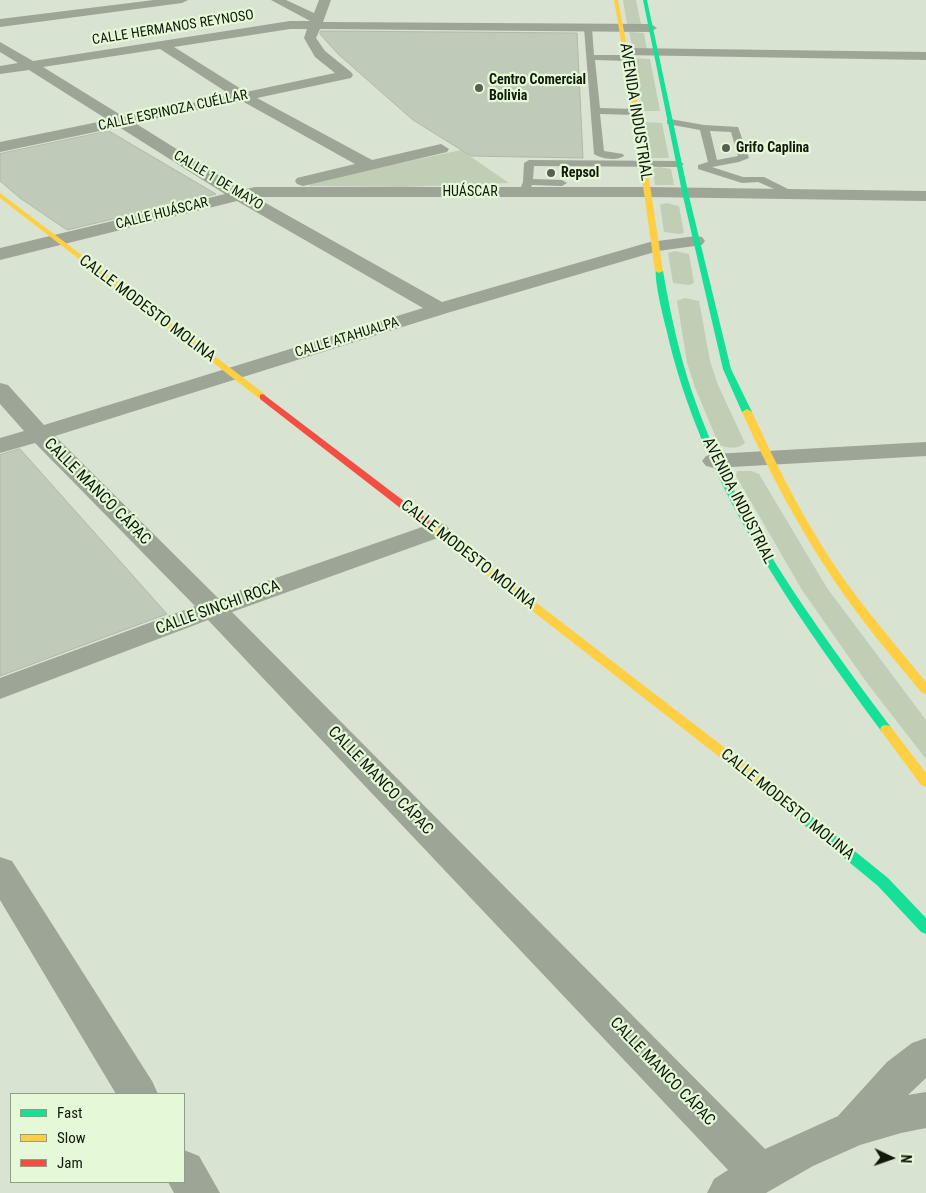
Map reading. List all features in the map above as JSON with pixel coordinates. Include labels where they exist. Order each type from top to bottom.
[{"type":"main road","name":"AVENIDA INDUSTRIAL","points":[[616,0],[639,115],[642,160],[656,246],[668,290],[682,375],[714,461],[776,575],[814,630],[926,782]]},
{"type":"main road","name":"AVENIDA INDUSTRIAL","points":[[644,0],[656,53],[667,119],[680,164],[696,241],[704,291],[727,369],[768,459],[828,564],[873,626],[926,690]]},
{"type":"main road","name":"CALLE MODESTO MOLINA","points":[[0,195],[56,240],[437,530],[771,790],[883,882],[926,928]]},
{"type":"street","points":[[84,0],[103,10]]},
{"type":"street","points":[[0,23],[182,0]]},
{"type":"street","points":[[277,0],[316,22],[325,0]]},
{"type":"street","name":"CALLE HERMANOS REYNOSO","points":[[0,70],[316,22],[650,28]]},
{"type":"street","name":"CALLE ESPINOZA CUÉLLAR","points":[[0,147],[346,75],[320,54],[310,38],[316,22]]},
{"type":"street","points":[[162,45],[245,97],[370,165]]},
{"type":"street","name":"CALLE 1 DE MAYO","points":[[0,46],[122,122],[247,193],[440,309]]},
{"type":"street","points":[[628,55],[656,53],[926,56]]},
{"type":"street","name":"CALLE HUÁSCAR","points":[[0,254],[247,193],[441,149]]},
{"type":"street","name":"HUÁSCAR","points":[[247,193],[565,187],[647,192],[926,196]]},
{"type":"street","name":"CALLE ATAHUALPA","points":[[0,446],[440,309],[656,246],[696,241]]},
{"type":"street","name":"CALLE MANCO CÁPAC","points":[[0,390],[39,434],[213,609],[744,1183]]},
{"type":"street","points":[[714,461],[926,449]]},
{"type":"street","name":"CALLE SINCHI ROCA","points":[[0,689],[213,609],[437,530]]},
{"type":"street","points":[[0,870],[137,1093]]},
{"type":"street","points":[[854,1128],[901,1074],[926,1055]]},
{"type":"street","points":[[744,1183],[854,1128],[926,1110]]},
{"type":"street","points":[[185,1172],[198,1193]]},
{"type":"lane","points":[[588,28],[599,154],[680,164]]},
{"type":"lane","points":[[591,57],[628,55]]},
{"type":"lane","points":[[595,111],[639,115]]},
{"type":"lane","points":[[667,119],[704,128],[735,129],[744,158],[729,162],[714,162],[702,167],[742,180],[760,179],[794,194]]},
{"type":"lane","points":[[704,128],[714,162]]},
{"type":"lane","points":[[562,163],[565,187],[543,182],[526,187],[529,163],[642,160]]},
{"type":"lane","points":[[729,162],[761,174],[760,179]]},
{"type":"lane","points":[[543,163],[543,182]]},
{"type":"green space","points":[[623,0],[636,0],[641,24],[627,24]]},
{"type":"green space","points":[[629,32],[644,33],[647,50],[633,50]]},
{"type":"green space","points":[[634,58],[650,59],[660,111],[643,111]]},
{"type":"green space","points":[[645,122],[662,123],[669,158],[651,158]]},
{"type":"green space","points":[[461,150],[509,183],[405,187],[309,186],[309,183]]},
{"type":"green space","points":[[659,167],[671,169],[674,185],[655,185],[653,169]]},
{"type":"green space","points":[[666,203],[679,206],[684,233],[664,232],[660,205]]},
{"type":"green space","points":[[675,251],[689,254],[694,283],[689,285],[673,283],[668,253]]},
{"type":"green space","points":[[685,298],[699,301],[710,361],[718,385],[745,443],[739,447],[729,448],[719,445],[694,385],[687,362],[677,301]]},
{"type":"green space","points":[[737,471],[751,471],[759,474],[827,588],[926,720],[926,759],[867,683],[802,590],[736,476]]},
{"type":"building","name":"Centro Comercial Bolivia","points":[[321,31],[577,33],[583,158],[471,156],[413,120],[338,54],[320,34]]},
{"type":"building","points":[[109,131],[216,194],[67,230],[20,198],[0,181],[0,154]]},
{"type":"building","points":[[20,449],[167,614],[0,676],[0,455]]},
{"type":"traffic: fast","points":[[645,0],[685,192],[727,369],[747,412]]},
{"type":"traffic: fast","points":[[659,271],[665,306],[682,376],[712,454],[732,496],[804,616],[886,729]]},
{"type":"traffic: fast","points":[[763,784],[883,882],[926,928]]},
{"type":"traffic: slow","points":[[616,0],[633,93],[659,271]]},
{"type":"traffic: slow","points":[[0,195],[263,397]]},
{"type":"traffic: slow","points":[[747,412],[784,489],[828,563],[863,612],[926,690]]},
{"type":"traffic: slow","points":[[430,526],[763,784]]},
{"type":"traffic: slow","points":[[886,729],[926,782]]},
{"type":"traffic: jam","points":[[263,397],[430,526]]},
{"type":"place","name":"Centro Comercial Bolivia","points":[[479,88]]},
{"type":"place","name":"Grifo Caplina","points":[[726,148]]},
{"type":"place","name":"Repsol","points":[[551,173]]}]
